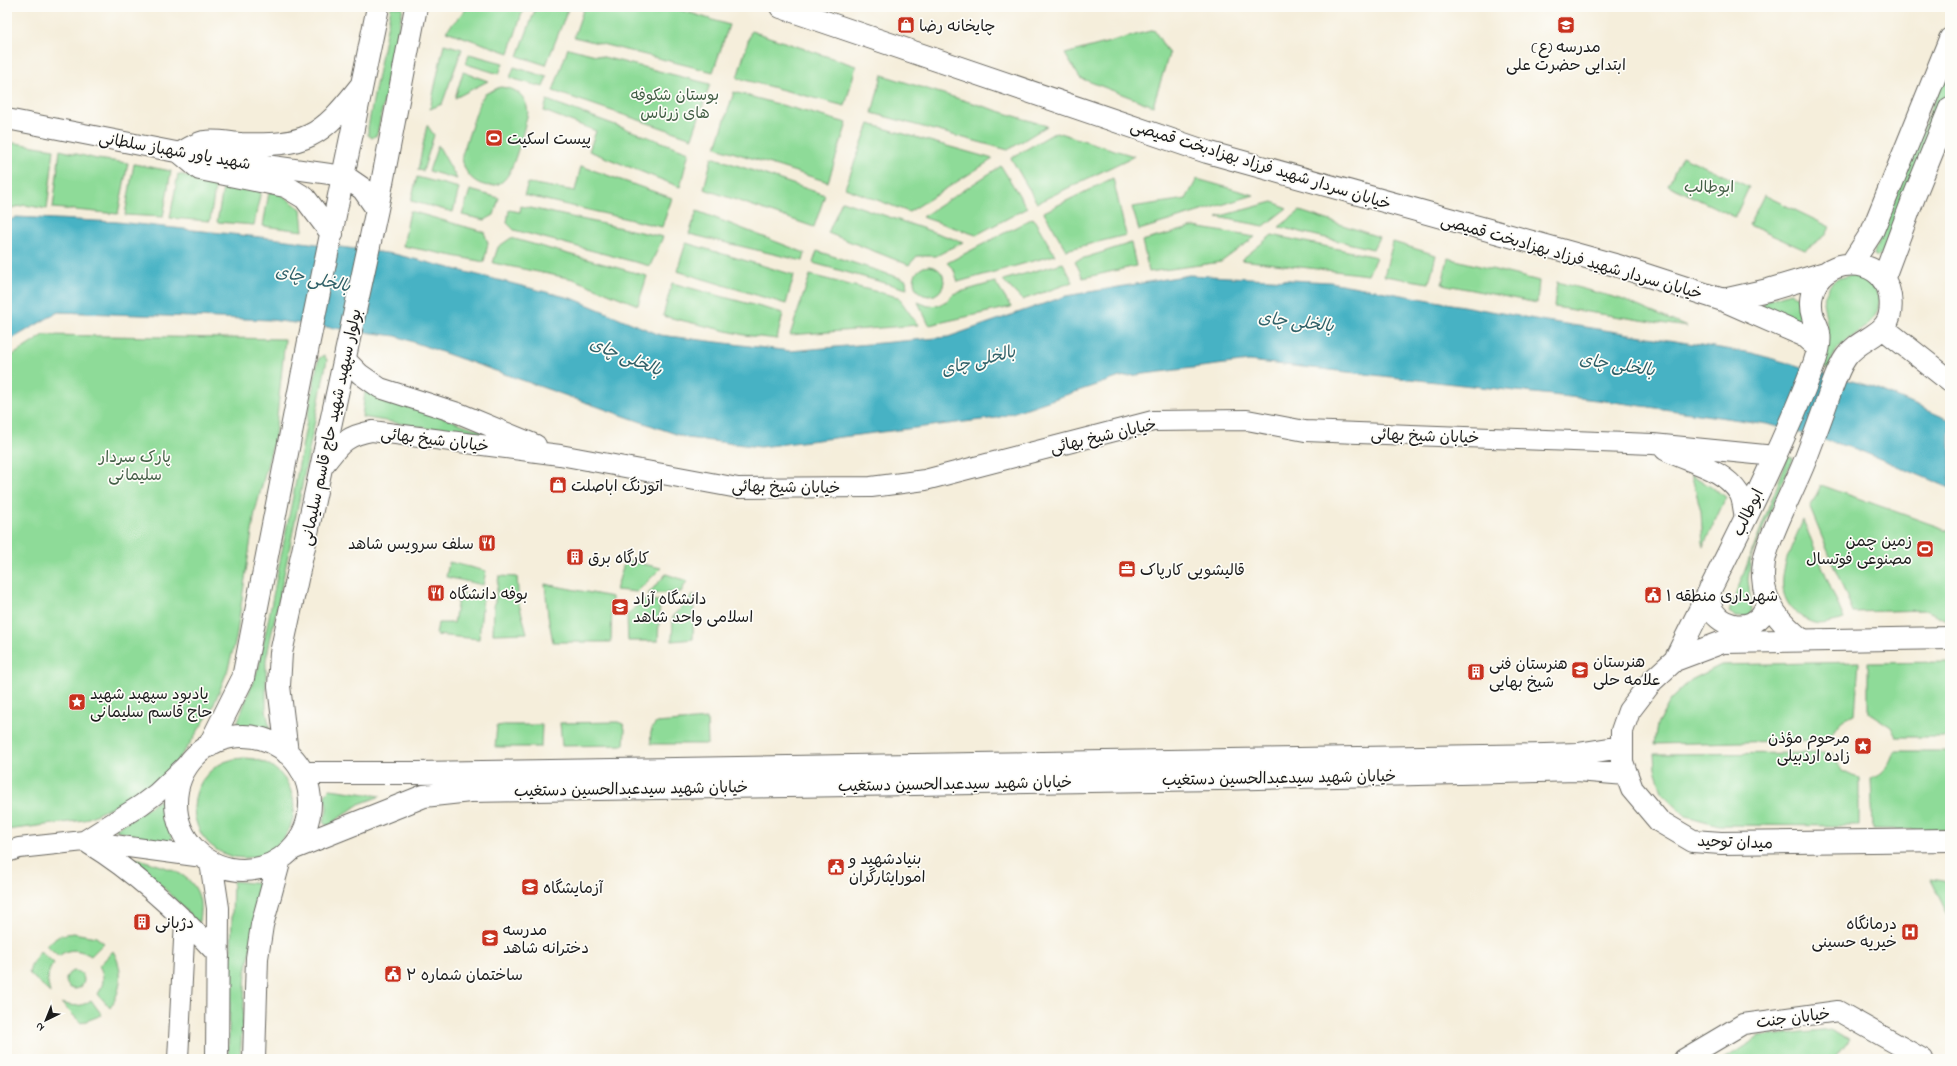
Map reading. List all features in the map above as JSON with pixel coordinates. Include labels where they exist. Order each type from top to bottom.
[{"type":"main road","points":[[203,750],[230,738],[241,736],[258,738],[273,744],[287,753],[303,773],[309,793],[310,804],[308,820],[303,835],[287,854],[264,867],[246,870],[228,869],[207,860],[190,843],[180,826],[176,807],[178,788],[183,776],[203,750],[243,678],[309,341],[378,7]]},
{"type":"main road","name":"خیابان سردار شهید فرزاد بهزاد‌بخت قمیصی","points":[[781,7],[1207,152],[1616,265],[1723,300],[1803,335],[1816,355]]},
{"type":"main road","name":"بولوار سپهبد شهید حاج قاسم سلیمانی","points":[[287,753],[279,686],[281,653],[323,466],[419,11]]},
{"type":"main road","points":[[1950,39],[1872,232],[1852,263],[1870,268],[1883,280],[1889,291],[1891,304],[1889,316],[1883,328],[1950,381]]},
{"type":"main road","points":[[331,239],[305,198],[285,186],[200,169],[182,152],[204,142],[274,145],[295,142],[312,134],[327,124],[341,110],[363,83]]},
{"type":"main road","points":[[1883,280],[1914,197],[1950,108]]},
{"type":"main road","points":[[344,176],[363,189],[377,209]]},
{"type":"main road","name":"خیابان سردار شهید فرزاد بهزاد‌بخت قمیصی","points":[[1723,300],[1768,290],[1825,273],[1841,265],[1852,263]]},
{"type":"main road","points":[[1816,355],[1820,336],[1812,316],[1812,294],[1816,284],[1825,273]]},
{"type":"main road","name":"ابوطالب","points":[[1802,640],[1783,625],[1769,602],[1763,578],[1766,552],[1806,458],[1839,369],[1847,356],[1876,336],[1883,328]]},
{"type":"main road","name":"ابوطالب","points":[[1675,660],[1777,452],[1816,355]]},
{"type":"main road","points":[[1710,589],[1710,605],[1718,618],[1732,626],[1747,625],[1760,617],[1769,602]]},
{"type":"main road","name":"میدان توحید","points":[[1944,843],[1721,843],[1693,841],[1658,821],[1632,789],[1622,762],[1621,747],[1622,731],[1629,711],[1652,681],[1675,660],[1724,642],[1950,638]]},
{"type":"main road","name":"خیابان شهید سیدعبدالحسین دستغیب","points":[[303,773],[397,773],[1544,755],[1578,754],[1621,747]]},
{"type":"main road","name":"خیابان شهید سیدعبدالحسین دستغیب","points":[[287,854],[432,794],[478,791],[1218,779],[1576,770],[1626,774]]},
{"type":"main road","points":[[397,773],[391,784],[393,797],[403,805]]},
{"type":"main road","points":[[254,1059],[257,958],[262,925],[287,854]]},
{"type":"main road","points":[[207,860],[218,908],[219,956],[217,1059]]},
{"type":"street","name":"شهید یاور شهباز سلطانی","points":[[7,119],[182,152],[344,176]]},
{"type":"street","name":"خیابان شیخ بهائی","points":[[346,357],[360,374],[380,388],[461,414],[560,455]]},
{"type":"street","name":"خیابان شیخ بهائی","points":[[323,466],[342,444],[355,434],[372,431],[560,455],[738,488],[871,487],[925,480],[1153,421],[1247,420],[1305,431],[1653,444],[1777,452]]},
{"type":"street","name":"خیابان شیخ بهائی","points":[[1653,444],[1677,457],[1707,468],[1725,477],[1740,494],[1745,517]]},
{"type":"street","points":[[84,841],[141,806],[203,750]]},
{"type":"street","points":[[84,841],[116,860],[185,920],[219,956]]},
{"type":"street","points":[[7,852],[19,848],[84,841],[207,860]]},
{"type":"street","points":[[178,1059],[185,920]]},
{"type":"street","name":"خیابان جنت","points":[[1684,1059],[1743,1024],[1838,1011],[1923,1059]]},
{"type":"green space","points":[[391,7],[403,7],[377,135],[372,138],[368,135],[368,127]]},
{"type":"green space","points":[[468,7],[524,7],[509,53],[446,31]]},
{"type":"green space","points":[[536,7],[569,7],[546,65],[518,56]]},
{"type":"green space","name":"بوستان شکوفه های زرناس","points":[[584,7],[671,7],[729,25],[713,72],[574,37]]},
{"type":"green space","points":[[1154,30],[1169,54],[1153,106],[1080,78],[1065,54]]},
{"type":"green space","name":"بوستان شکوفه های زرناس","points":[[751,31],[856,66],[845,106],[737,78]]},
{"type":"green space","points":[[444,44],[462,49],[442,104],[430,109]]},
{"type":"green space","name":"بوستان شکوفه های زرناس","points":[[568,48],[710,84],[692,138],[553,91]]},
{"type":"green space","points":[[469,54],[503,63],[499,74],[466,64]]},
{"type":"green space","points":[[1950,61],[1950,87],[1883,252],[1878,257],[1874,255],[1875,249]]},
{"type":"green space","points":[[514,67],[547,77],[543,87],[510,78]]},
{"type":"green space","points":[[463,72],[488,81],[455,98]]},
{"type":"green space","points":[[882,75],[1047,126],[1008,150],[872,113]]},
{"type":"green space","name":"پیست اسکیت","points":[[500,87],[511,89],[520,94],[525,101],[528,112],[517,154],[511,170],[502,182],[488,186],[480,184],[467,173],[463,165],[462,155],[480,101],[485,94]]},
{"type":"green space","name":"بوستان شکوفه های زرناس","points":[[734,92],[847,123],[828,182],[716,147]]},
{"type":"green space","name":"بوستان شکوفه های زرناس","points":[[547,100],[689,152],[680,187],[589,151],[596,131],[544,111]]},
{"type":"green space","points":[[869,124],[993,159],[909,212],[845,188]]},
{"type":"green space","points":[[427,125],[434,135],[423,171],[418,170]]},
{"type":"green space","points":[[1056,132],[1134,156],[1037,203],[1011,158]]},
{"type":"green space","points":[[15,143],[54,149],[47,209],[25,205],[7,209],[7,144]]},
{"type":"green space","points":[[438,145],[457,179],[429,171]]},
{"type":"green space","points":[[60,150],[97,159],[128,163],[118,214],[53,208]]},
{"type":"green space","name":"ابوطالب","points":[[1682,156],[1749,187],[1735,217],[1668,185]]},
{"type":"green space","name":"بوستان شکوفه های زرناس","points":[[712,157],[825,195],[814,227],[704,189]]},
{"type":"green space","points":[[134,164],[171,171],[163,217],[125,215]]},
{"type":"green space","points":[[581,166],[672,198],[662,227],[524,195],[528,183],[575,191]]},
{"type":"green space","points":[[1001,166],[1027,208],[976,235],[922,217]]},
{"type":"green space","points":[[178,174],[216,182],[210,221],[170,218]]},
{"type":"green space","points":[[417,177],[459,188],[453,212],[411,201]]},
{"type":"green space","points":[[1113,178],[1126,235],[1066,250],[1044,212]]},
{"type":"green space","points":[[1197,179],[1254,195],[1139,230],[1132,207],[1186,199]]},
{"type":"green space","points":[[224,183],[261,190],[254,225],[217,222]]},
{"type":"green space","points":[[470,190],[499,198],[494,215],[485,220],[462,215]]},
{"type":"green space","points":[[269,192],[279,193],[301,209],[303,231],[263,226]]},
{"type":"green space","name":"ابوطالب","points":[[1764,195],[1830,227],[1826,235],[1805,250],[1749,225]]},
{"type":"green space","points":[[842,201],[963,242],[936,256],[917,256],[909,265],[828,233]]},
{"type":"green space","points":[[1273,202],[1287,208],[1264,226],[1217,217]]},
{"type":"green space","points":[[521,206],[663,237],[650,266],[514,230],[507,223],[509,210],[520,212]]},
{"type":"green space","points":[[410,211],[484,232],[488,243],[484,262],[403,246]]},
{"type":"green space","points":[[697,211],[805,253],[803,261],[689,234]]},
{"type":"green space","points":[[1300,211],[1379,237],[1373,249],[1279,227]]},
{"type":"green space","points":[[1033,218],[1055,255],[958,282],[954,270],[947,263]]},
{"type":"green space","points":[[1194,227],[1255,237],[1221,262],[1149,272],[1142,241]]},
{"type":"green space","points":[[1272,235],[1376,257],[1368,275],[1241,260]]},
{"type":"green space","points":[[511,238],[647,276],[638,305],[573,279],[493,263],[498,247]]},
{"type":"green space","points":[[1393,242],[1436,255],[1429,283],[1384,276]]},
{"type":"green space","points":[[686,243],[794,275],[786,304],[677,271]]},
{"type":"green space","points":[[1131,243],[1136,266],[1083,278],[1075,261]]},
{"type":"green space","points":[[817,251],[906,280],[907,289],[813,263]]},
{"type":"green space","points":[[1448,258],[1539,281],[1537,303],[1442,284]]},
{"type":"green space","points":[[1063,263],[1073,282],[1022,300],[1003,280]]},
{"type":"green space","points":[[929,266],[939,271],[944,281],[939,291],[929,296],[919,291],[914,281],[919,271]]},
{"type":"green space","points":[[810,275],[898,297],[918,325],[790,335]]},
{"type":"green space","points":[[1852,275],[1866,280],[1872,285],[1876,291],[1879,301],[1877,311],[1873,319],[1866,326],[1836,351],[1829,369],[1821,365],[1828,330],[1823,302],[1830,285],[1836,279]]},
{"type":"green space","points":[[995,282],[1011,307],[929,325],[918,302],[928,306],[939,305],[948,300],[953,294]]},
{"type":"green space","points":[[1557,282],[1621,299],[1687,327],[1554,307]]},
{"type":"green space","points":[[672,283],[783,313],[777,339],[744,335],[663,316]]},
{"type":"green space","points":[[1790,293],[1796,296],[1798,300],[1802,327],[1762,309],[1765,301]]},
{"type":"green space","name":"پارک سردار سلیمانی","points":[[44,335],[285,339],[275,436],[255,512],[236,639],[227,672],[212,709],[187,748],[165,775],[123,802],[84,820],[7,830],[7,359]]},
{"type":"green space","points":[[324,355],[327,360],[266,660],[266,710],[270,729],[236,726],[259,666],[295,486],[317,365],[319,358]]},
{"type":"green space","points":[[365,391],[520,444],[362,417]]},
{"type":"green space","points":[[1788,457],[1793,458],[1751,557],[1748,580],[1752,610],[1748,617],[1734,617],[1729,612]]},
{"type":"green space","points":[[1691,474],[1726,497],[1703,547],[1701,511]]},
{"type":"green space","points":[[1821,485],[1950,531],[1950,621],[1926,610],[1853,612],[1810,508]]},
{"type":"green space","points":[[1803,520],[1844,619],[1821,624],[1811,622],[1799,615],[1789,605],[1784,594],[1784,569]]},
{"type":"green space","points":[[625,560],[661,568],[637,592],[616,590]]},
{"type":"green space","points":[[449,562],[486,571],[483,585],[446,577]]},
{"type":"green space","points":[[666,574],[687,581],[681,592],[648,594]]},
{"type":"green space","points":[[499,576],[517,577],[519,604],[527,633],[493,634],[494,607]]},
{"type":"green space","points":[[545,584],[612,597],[611,642],[553,642],[548,616]]},
{"type":"green space","points":[[459,593],[483,598],[479,639],[436,635],[438,623],[454,623]]},
{"type":"green space","points":[[694,594],[693,639],[672,641],[673,617]]},
{"type":"green space","points":[[643,600],[660,601],[658,641],[628,641],[627,615]]},
{"type":"green space","points":[[1859,662],[1855,714],[1846,718],[1839,724],[1829,740],[1654,744],[1657,725],[1671,699],[1691,680],[1721,665]]},
{"type":"green space","points":[[1950,662],[1950,737],[1896,737],[1891,727],[1868,712],[1868,663]]},
{"type":"green space","points":[[707,719],[708,744],[651,744],[651,733],[656,723]]},
{"type":"green space","points":[[618,722],[623,724],[625,729],[624,745],[562,746],[560,723]]},
{"type":"green space","points":[[542,725],[541,747],[495,747],[497,726]]},
{"type":"green space","points":[[1894,751],[1950,751],[1950,830],[1873,829],[1871,779],[1876,777],[1886,768]]},
{"type":"green space","points":[[1832,753],[1842,771],[1859,779],[1859,826],[1719,825],[1686,816],[1663,794],[1655,769],[1654,754]]},
{"type":"green space","points":[[244,758],[263,762],[279,773],[290,789],[294,808],[290,827],[279,843],[263,854],[244,858],[225,854],[209,843],[198,827],[194,808],[198,789],[209,773],[225,762]]},
{"type":"green space","points":[[330,789],[381,796],[359,804],[328,826],[323,823],[327,809],[325,794]]},
{"type":"green space","points":[[161,799],[165,801],[165,817],[173,842],[168,846],[115,830]]},
{"type":"green space","points":[[139,859],[177,872],[192,884],[197,892],[200,902],[199,924],[161,885],[129,860]]},
{"type":"green space","points":[[1930,879],[1944,881],[1950,885],[1950,919]]},
{"type":"green space","points":[[233,881],[261,884],[262,889],[246,973],[240,1059],[228,1059]]},
{"type":"green space","points":[[73,933],[96,937],[104,943],[91,956],[83,952],[71,950],[59,956],[46,945],[61,935]]},
{"type":"green space","points":[[40,951],[54,963],[48,977],[50,993],[29,973],[31,965]]},
{"type":"green space","points":[[113,951],[119,965],[120,980],[117,994],[110,1008],[98,994],[102,987],[103,980],[99,966]]},
{"type":"green space","points":[[71,971],[79,971],[84,976],[82,987],[79,989],[71,989],[66,984],[66,976]]},
{"type":"green space","points":[[91,1000],[102,1015],[81,1023],[61,1003],[77,1006]]},
{"type":"green space","points":[[1830,1029],[1850,1039],[1835,1059],[1724,1059],[1759,1037]]},
{"type":"water","name":"بالخلی چای","points":[[16,217],[117,222],[279,239],[394,254],[574,299],[660,335],[790,351],[948,337],[1066,296],[1189,275],[1330,282],[1546,321],[1752,353],[1873,387],[1950,420],[1950,488],[1856,449],[1767,424],[1614,402],[1249,361],[1120,377],[997,418],[760,447],[687,438],[396,336],[271,320],[58,312],[7,342],[7,222]]},
{"type":"place","name":"چایخانه رضا","points":[[906,25]]},
{"type":"place","name":"(ع) مدرسه ابتدایی حضرت علی","points":[[1566,25]]},
{"type":"place","name":"پیست اسکیت","points":[[494,138]]},
{"type":"place","name":"اتورنگ اباصلت","points":[[558,485]]},
{"type":"place","name":"سلف سرویس شاهد","points":[[487,543]]},
{"type":"place","name":"زمین چمن مصنوعی فوتسال","points":[[1925,549]]},
{"type":"place","name":"کارگاه برق","points":[[575,557]]},
{"type":"place","name":"قالیشویی کارپاک","points":[[1127,569]]},
{"type":"place","name":"بوفه دانشگاه","points":[[436,593]]},
{"type":"place","name":"شهرداری منطقه ۱","points":[[1653,595]]},
{"type":"place","name":"دانشگاه آزاد اسلامی واحد شاهد","points":[[620,607]]},
{"type":"place","name":"هنرستان علامه حلی","points":[[1580,670]]},
{"type":"place","name":"هنرستان فنی شیخ بهایی","points":[[1476,672]]},
{"type":"place","name":"یادبود سپهبد شهید حاج قاسم سلیمانی","points":[[77,702]]},
{"type":"place","name":"مرحوم مؤذن زاده اردبیلی","points":[[1863,746]]},
{"type":"place","name":"بنیادشهید و امورایثارگران","points":[[836,867]]},
{"type":"place","name":"آزمایشگاه","points":[[530,887]]},
{"type":"place","name":"دژبانی","points":[[142,922]]},
{"type":"place","name":"درمانگاه خیریه حسینی","points":[[1910,932]]},
{"type":"place","name":"مدرسه دخترانه شاهد","points":[[490,938]]},
{"type":"place","name":"ساختمان شماره ۲","points":[[393,974]]}]
